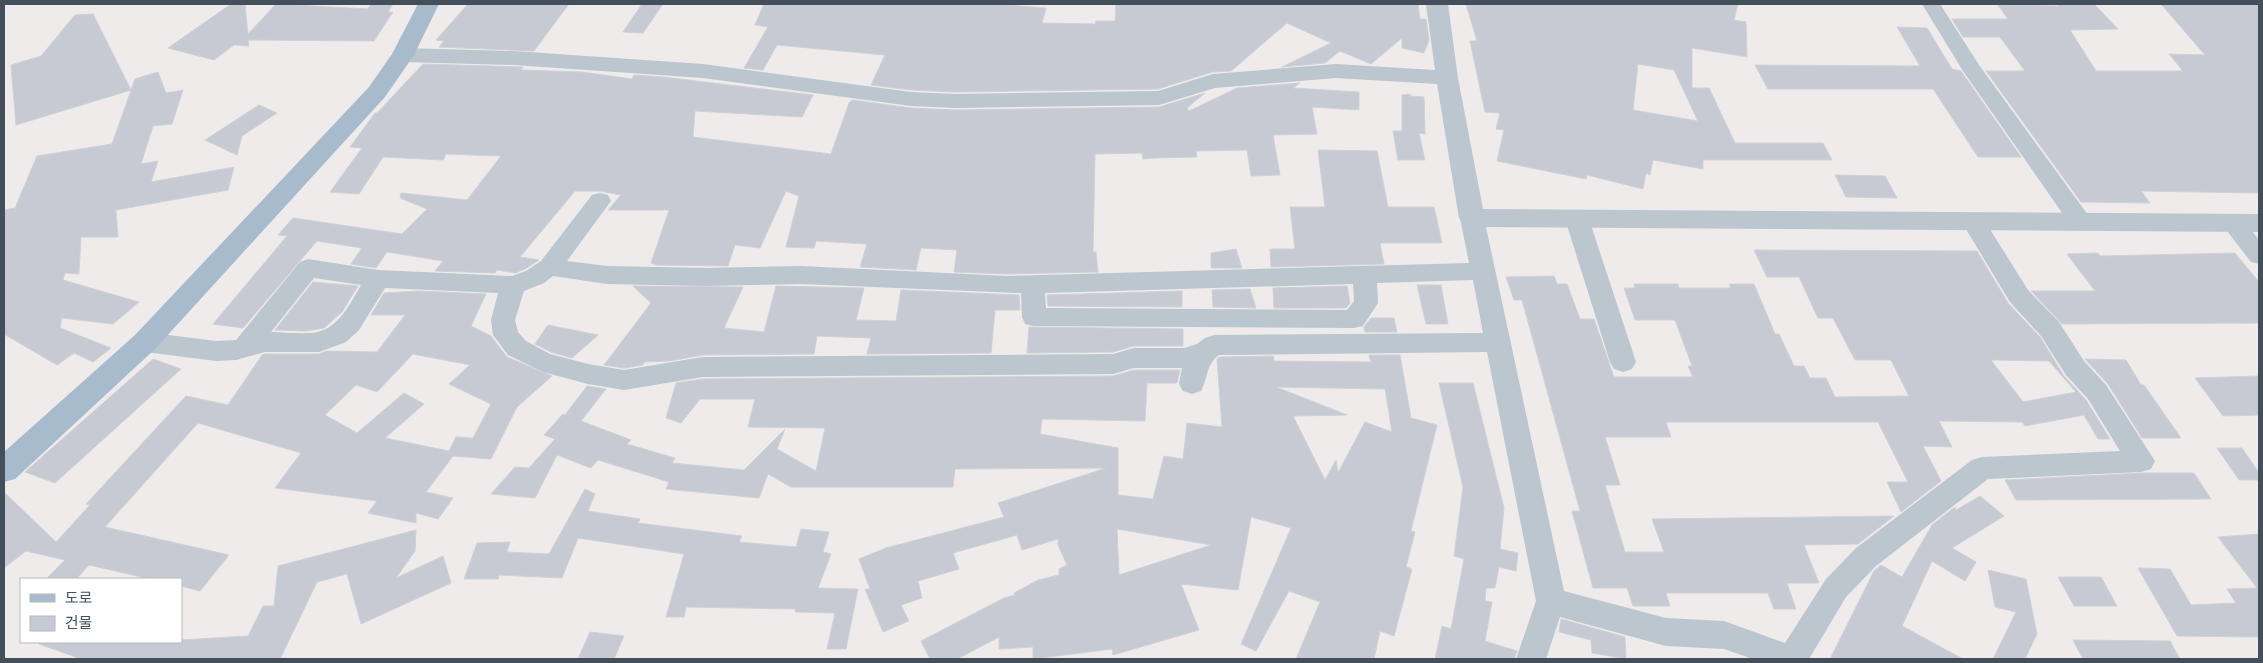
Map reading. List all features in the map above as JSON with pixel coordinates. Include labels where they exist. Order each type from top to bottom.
[{"type":"main road","points":[[4,470],[145,342],[377,92],[403,55],[428,4]]},
{"type":"street","points":[[1437,4],[1447,78],[1472,218],[1551,601],[1531,659]]},
{"type":"street","points":[[1932,4],[1970,67],[2080,222]]},
{"type":"street","points":[[403,55],[514,58],[703,71],[911,99],[956,101],[1158,98],[1213,81],[1336,71],[1447,78]]},
{"type":"street","points":[[244,348],[308,268],[378,279],[513,285],[535,277],[549,267],[600,201]]},
{"type":"street","points":[[1472,218],[2259,223]]},
{"type":"street","points":[[1578,219],[1622,362]]},
{"type":"street","points":[[1551,601],[1666,632],[1724,635],[1792,659],[1836,588],[1866,557],[1982,468],[2141,462],[2097,392],[2075,368],[2050,329],[2019,296],[1973,221]]},
{"type":"street","points":[[2232,222],[2259,256]]},
{"type":"street","points":[[549,267],[607,274],[706,277],[801,275],[1008,285],[1483,271]]},
{"type":"street","points":[[1033,284],[1034,317],[1354,319],[1366,303],[1365,274]]},
{"type":"street","points":[[1208,278],[1209,318]]},
{"type":"street","points":[[145,342],[216,351],[244,348],[264,342],[319,342],[336,335],[350,323],[378,279]]},
{"type":"street","points":[[513,285],[503,320],[506,335],[517,348],[543,362],[588,374],[624,380],[703,367],[1113,364],[1134,358],[1184,358],[1204,352]]},
{"type":"street","points":[[1192,384],[1195,364],[1204,352],[1214,345],[1498,342]]},
{"type":"building","points":[[231,4],[245,4],[248,34],[276,4],[368,9],[371,4],[393,4],[388,12],[393,12],[374,41],[248,40],[249,46],[234,45],[214,60],[168,48]]},
{"type":"building","points":[[468,4],[569,4],[534,51],[439,47],[444,41],[436,40]]},
{"type":"building","points":[[642,4],[663,4],[643,33],[623,32]]},
{"type":"building","points":[[764,4],[991,4],[1046,8],[1042,23],[1095,24],[1096,21],[1115,21],[1116,4],[1418,4],[1420,19],[1426,19],[1429,40],[1424,53],[1402,48],[1402,38],[1371,64],[1340,51],[1325,63],[1282,67],[1331,43],[1287,23],[1231,71],[1212,72],[1158,89],[956,92],[911,90],[871,85],[885,55],[777,45],[763,70],[744,68],[768,27],[755,25]]},
{"type":"building","points":[[1466,4],[1738,4],[1734,20],[1746,22],[1747,57],[1692,48],[1692,88],[1709,88],[1735,143],[1823,143],[1832,160],[1703,160],[1703,169],[1653,160],[1650,175],[1646,173],[1643,189],[1587,175],[1586,179],[1497,161],[1504,130],[1496,129],[1500,113],[1485,112],[1470,41],[1477,41]],"holes":[[[1638,64],[1674,70],[1698,121],[1633,110]]]},
{"type":"building","points":[[2057,4],[2094,4],[2118,29],[2070,30],[2096,71],[2183,71],[2169,54],[2205,55],[2161,4],[2259,4],[2259,193],[2141,191],[2150,203],[2081,202],[1986,71],[2025,71],[2000,37],[1963,37],[1952,19],[2008,19],[1998,5],[2059,6]]},
{"type":"building","points":[[93,14],[131,90],[16,125],[11,65],[41,56],[75,15]]},
{"type":"building","points":[[1897,27],[1927,28],[1952,69],[1961,71],[2021,157],[1978,157],[1933,89],[1768,89],[1755,65],[1920,66]]},
{"type":"building","points":[[423,64],[523,67],[521,70],[582,72],[632,79],[634,75],[663,77],[813,95],[802,117],[695,111],[693,137],[831,154],[849,103],[852,100],[911,108],[956,110],[1159,107],[1205,93],[1187,108],[1189,111],[1237,88],[1300,83],[1293,88],[1359,92],[1359,110],[1312,107],[1317,134],[1273,135],[1280,175],[1251,176],[1247,150],[1196,151],[1197,157],[1143,159],[1142,153],[1095,154],[1093,252],[1096,252],[1098,272],[1008,274],[954,272],[957,250],[921,248],[916,270],[860,267],[867,244],[816,241],[814,248],[786,247],[799,196],[786,191],[760,248],[735,245],[728,266],[656,265],[651,263],[669,210],[608,210],[621,195],[600,191],[575,191],[520,257],[539,260],[515,273],[497,270],[495,273],[435,271],[443,261],[387,252],[376,268],[351,264],[362,248],[317,241],[243,328],[213,324],[287,236],[278,235],[293,218],[402,234],[427,209],[400,198],[401,193],[467,200],[501,156],[446,154],[443,160],[383,157],[359,194],[330,192],[362,148],[350,147],[375,113]]},
{"type":"building","points":[[158,72],[166,93],[183,90],[172,124],[153,126],[141,164],[158,161],[151,182],[234,167],[228,190],[116,210],[118,237],[81,237],[79,274],[65,273],[63,280],[139,302],[113,324],[62,318],[60,328],[111,348],[93,362],[74,353],[57,365],[4,334],[4,210],[15,208],[37,156],[112,144],[135,79]]},
{"type":"building","points":[[1410,94],[1410,96],[1424,97],[1425,134],[1419,133],[1425,160],[1398,160],[1393,131],[1402,131],[1402,95]]},
{"type":"building","points":[[259,105],[277,113],[242,136],[237,155],[205,140]]},
{"type":"building","points":[[1318,150],[1377,151],[1388,207],[1434,207],[1442,243],[1380,243],[1384,264],[1271,267],[1270,249],[1295,249],[1290,207],[1325,207]]},
{"type":"building","points":[[1835,175],[1885,176],[1897,198],[1846,197]]},
{"type":"building","points":[[1236,249],[1242,268],[1211,268],[1211,253]]},
{"type":"building","points":[[1754,250],[1977,251],[2008,303],[2040,337],[2064,376],[2086,400],[2110,439],[2098,439],[2084,415],[2025,426],[2022,422],[1939,421],[1952,447],[1923,446],[1941,481],[1901,512],[1887,482],[1908,482],[1878,422],[1666,422],[1671,437],[1605,437],[1620,485],[1605,485],[1625,552],[1664,552],[1652,519],[1894,516],[1858,544],[1804,545],[1819,583],[1787,583],[1796,609],[1774,609],[1768,593],[1666,593],[1670,606],[1633,606],[1627,588],[1593,588],[1572,511],[1580,511],[1522,300],[1514,300],[1506,277],[1554,276],[1557,284],[1567,284],[1580,319],[1594,319],[1614,377],[1693,377],[1688,366],[1692,366],[1675,320],[1635,320],[1624,288],[1635,288],[1634,284],[1678,284],[1679,288],[1731,288],[1729,284],[1754,284],[1775,334],[1779,334],[1794,366],[1804,366],[1810,378],[1826,378],[1835,397],[1909,396],[1891,360],[1855,360],[1833,318],[1818,318],[1799,277],[1767,277]],"holes":[[[1991,360],[2049,361],[2076,392],[2023,402]]]},
{"type":"building","points":[[2098,253],[2100,256],[2235,253],[2259,282],[2259,323],[2062,324],[2031,291],[2095,291],[2067,254]]},
{"type":"building","points":[[313,282],[358,286],[342,312],[324,328],[306,331],[275,330]]},
{"type":"building","points":[[1417,285],[1441,285],[1448,324],[1426,324]]},
{"type":"building","points":[[633,286],[743,287],[724,328],[764,332],[776,286],[864,288],[856,320],[896,321],[901,290],[1019,295],[1020,310],[995,310],[991,353],[867,354],[871,338],[817,336],[814,354],[703,355],[670,361],[644,362],[643,365],[624,368],[604,365],[651,303]]},
{"type":"building","points":[[1347,286],[1350,303],[1346,308],[1274,308],[1273,288]]},
{"type":"building","points":[[1250,289],[1256,308],[1213,307],[1212,290]]},
{"type":"building","points":[[418,291],[486,294],[471,326],[491,336],[507,357],[552,376],[517,407],[491,459],[453,456],[426,492],[453,498],[438,519],[416,513],[416,523],[368,513],[377,501],[275,488],[301,453],[198,423],[105,527],[229,555],[200,591],[182,586],[182,578],[146,578],[89,565],[77,578],[47,578],[65,560],[26,551],[4,568],[4,492],[56,542],[90,505],[86,504],[186,396],[228,405],[262,355],[265,354],[319,354],[327,351],[377,352],[405,315],[371,315],[384,293]],"holes":[[[413,354],[470,365],[449,384],[491,404],[473,438],[456,437],[449,451],[385,438],[424,404],[404,393],[357,433],[325,415],[356,385],[377,392]]]},
{"type":"building","points":[[1182,291],[1182,307],[1048,306],[1047,295]]},
{"type":"building","points":[[1371,318],[1394,318],[1397,332],[1365,332],[1364,327]]},
{"type":"building","points":[[548,325],[598,335],[572,358],[551,352],[535,344]]},
{"type":"building","points":[[1029,327],[1183,329],[1183,346],[1134,346],[1113,352],[1027,353]]},
{"type":"building","points":[[1369,355],[1400,355],[1411,418],[1437,425],[1411,531],[1415,532],[1406,567],[1412,569],[1394,636],[1380,631],[1374,659],[1296,659],[1320,602],[1289,591],[1256,651],[1241,644],[1291,528],[1251,517],[1238,590],[1181,584],[1199,630],[1113,655],[1112,649],[1033,659],[1033,647],[999,649],[999,637],[957,659],[930,659],[921,641],[1004,598],[1015,595],[1014,593],[1038,580],[1059,575],[1059,569],[1067,565],[1058,545],[1058,539],[1022,550],[1017,535],[953,553],[959,569],[918,581],[922,598],[901,605],[909,621],[883,632],[865,589],[870,589],[859,559],[886,548],[1004,517],[998,503],[1106,468],[955,469],[953,487],[791,487],[768,474],[759,498],[666,489],[669,482],[598,460],[591,468],[557,455],[535,498],[491,494],[515,467],[529,468],[555,439],[544,435],[563,414],[565,415],[587,386],[606,389],[581,421],[631,440],[627,444],[675,458],[672,463],[744,470],[785,429],[777,449],[816,471],[825,428],[748,427],[755,399],[700,399],[681,423],[666,418],[676,383],[703,379],[1113,376],[1134,370],[1180,370],[1177,383],[1147,383],[1145,421],[1042,419],[1040,434],[1118,448],[1118,495],[1153,499],[1164,456],[1183,459],[1187,423],[1222,427],[1217,359],[1220,357],[1273,356],[1274,361],[1371,362]],"holes":[[[1276,387],[1385,389],[1392,432],[1365,422],[1338,473],[1336,460],[1325,480],[1293,416],[1347,415]],[[1117,529],[1211,545],[1119,575]]]},
{"type":"building","points":[[153,359],[181,369],[55,483],[25,472]]},
{"type":"building","points":[[2085,359],[2126,360],[2141,385],[2144,385],[2181,438],[2142,438],[2108,384]]},
{"type":"building","points":[[2259,376],[2259,415],[2223,416],[2195,378]]},
{"type":"building","points":[[1439,383],[1473,383],[1504,508],[1500,549],[1518,553],[1516,571],[1499,567],[1495,588],[1486,588],[1485,601],[1492,602],[1485,641],[1517,651],[1514,659],[1435,659],[1442,626],[1451,629],[1464,559],[1454,556],[1463,487]]},
{"type":"building","points":[[2217,448],[2242,448],[2259,473],[2259,480],[2239,480]]},
{"type":"building","points":[[2143,473],[2194,473],[2211,499],[2016,500],[2005,480]]},
{"type":"building","points":[[585,489],[595,494],[588,511],[640,519],[638,523],[742,536],[739,542],[796,547],[801,529],[829,532],[823,552],[831,554],[818,588],[858,589],[846,649],[827,649],[835,613],[795,612],[796,609],[686,607],[684,617],[666,617],[684,554],[578,538],[562,578],[499,575],[498,579],[464,579],[477,543],[510,542],[507,552],[549,554]]},
{"type":"building","points":[[1980,496],[2004,516],[1952,548],[1976,562],[1965,581],[1932,561],[1902,626],[1963,659],[1830,659],[1874,571],[1881,565],[1902,577],[1932,525],[1955,507],[1956,510]]},
{"type":"building","points":[[416,530],[415,551],[396,578],[443,556],[451,583],[361,624],[347,574],[317,582],[280,659],[81,659],[39,644],[182,643],[182,640],[248,636],[263,606],[274,606],[278,566]]},
{"type":"building","points":[[2259,534],[2259,637],[2177,636],[2138,568],[2170,569],[2191,605],[2236,603],[2227,589],[2257,588],[2218,537]]},
{"type":"building","points":[[1988,570],[2026,579],[2037,634],[2025,659],[1993,659],[2016,612],[1995,607]]},
{"type":"building","points":[[2058,577],[2101,577],[2117,606],[2074,606]]},
{"type":"building","points":[[1561,619],[1625,637],[1626,659],[1592,653],[1591,640],[1559,632]]},
{"type":"building","points":[[590,632],[624,636],[614,659],[578,659]]},
{"type":"building","points":[[2073,640],[2170,641],[2180,659],[2083,659]]}]
